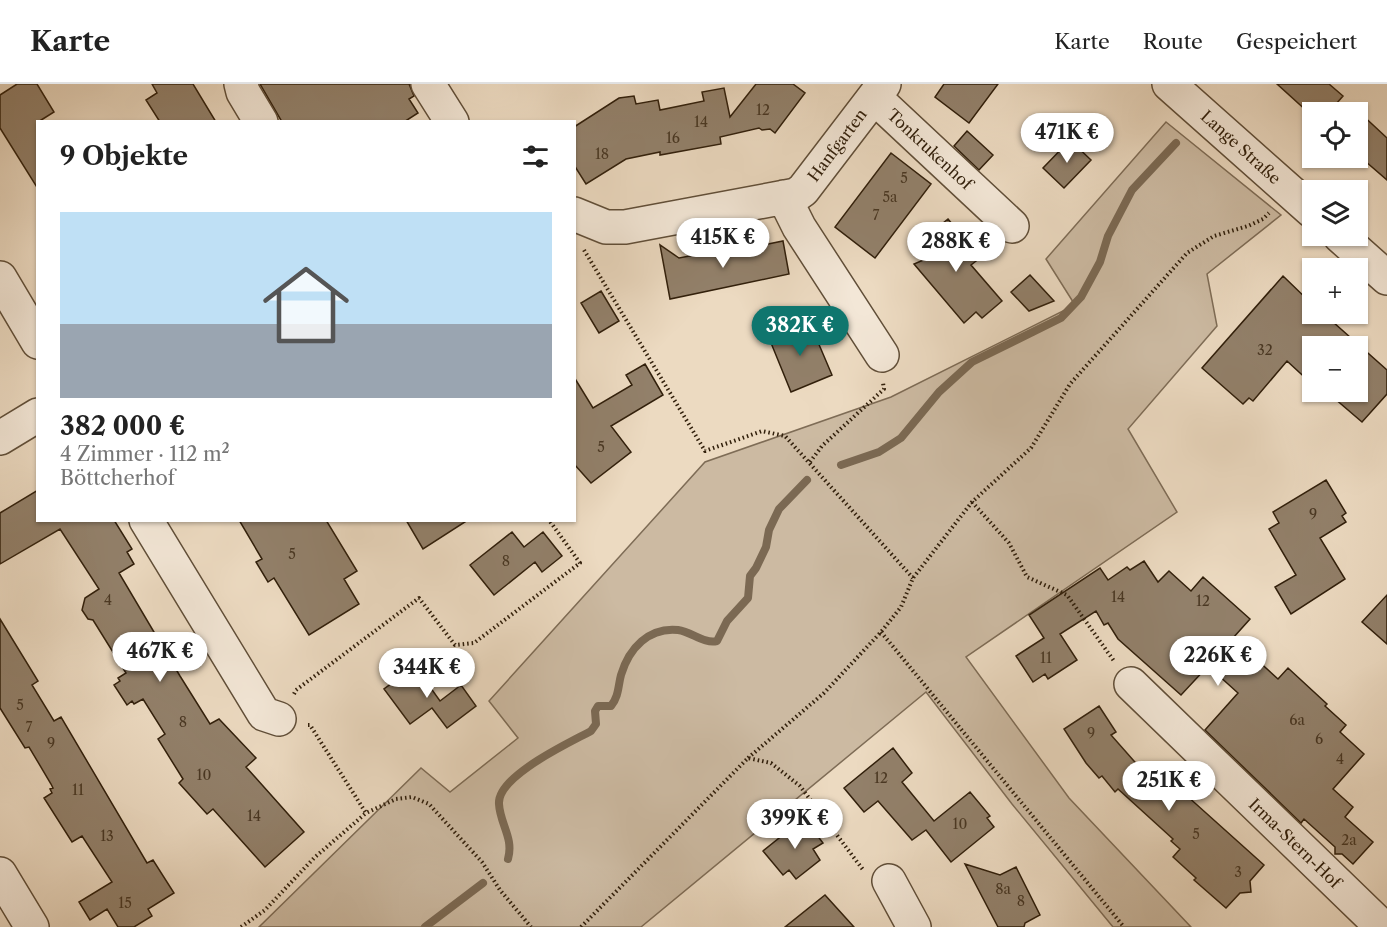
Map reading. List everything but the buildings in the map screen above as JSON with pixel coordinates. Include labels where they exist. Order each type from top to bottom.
[{"type":"street","points":[[241,84],[243,92],[260,120]]},
{"type":"street","points":[[428,84],[451,120]]},
{"type":"street","name":"Lange Straße","points":[[1169,84],[1302,202]]},
{"type":"street","name":"Hanfgarten","points":[[582,218],[606,227],[625,227],[796,195],[803,190],[879,90]]},
{"type":"street","name":"Tonkrukenhof","points":[[879,90],[1012,226]]},
{"type":"street","points":[[784,197],[800,227],[882,355]]},
{"type":"street","points":[[1351,246],[1387,278]]},
{"type":"street","points":[[0,278],[36,339]]},
{"type":"street","points":[[0,438],[36,416]]},
{"type":"street","points":[[147,522],[264,714],[279,718]]},
{"type":"street","name":"Irma-Stern-Hof","points":[[1131,684],[1382,927]]},
{"type":"street","points":[[0,874],[32,927]]},
{"type":"street","points":[[889,881],[914,927]]},
{"type":"path","points":[[581,927],[748,758],[824,693],[881,632],[902,607],[913,578],[972,502],[1031,448],[1070,384],[1187,253],[1214,236],[1263,219],[1277,206],[1287,188]]},
{"type":"path","points":[[582,218],[581,245],[705,451],[762,431],[785,436],[913,578]]},
{"type":"path","points":[[810,462],[822,446],[884,389],[882,355]]},
{"type":"path","points":[[972,502],[1009,543],[1027,577],[1067,595],[1131,684]]},
{"type":"path","points":[[366,813],[310,725],[279,718],[296,690],[419,598],[454,645],[474,643],[580,563],[550,522]]},
{"type":"path","points":[[881,632],[1124,927]]},
{"type":"path","points":[[748,758],[771,763],[800,786],[864,872],[889,881]]},
{"type":"path","points":[[241,927],[265,910],[314,858],[366,813],[396,799],[412,797],[429,804],[482,862],[500,890],[531,927]]},
{"type":"shaded area","points":[[1166,122],[1281,215],[1207,274],[1217,326],[1128,429],[1177,512],[966,657],[1069,798],[1191,927],[1113,927],[1012,804],[926,692],[641,927],[259,927],[421,768],[450,792],[518,738],[489,701],[705,462],[891,397],[1075,305],[1046,259]]},
{"type":"waterway","points":[[841,465],[879,452],[901,438],[939,392],[972,362],[1061,318],[1081,297],[1100,262],[1108,236],[1132,190],[1176,143]]},
{"type":"waterway","points":[[508,859],[509,844],[499,804],[501,793],[509,782],[552,752],[591,731],[596,724],[595,711],[598,706],[611,706],[616,698],[621,675],[629,656],[649,636],[658,632],[678,630],[707,641],[717,641],[727,621],[748,598],[750,576],[766,547],[769,530],[779,509],[807,480]]},
{"type":"waterway","points":[[425,927],[483,883]]}]
